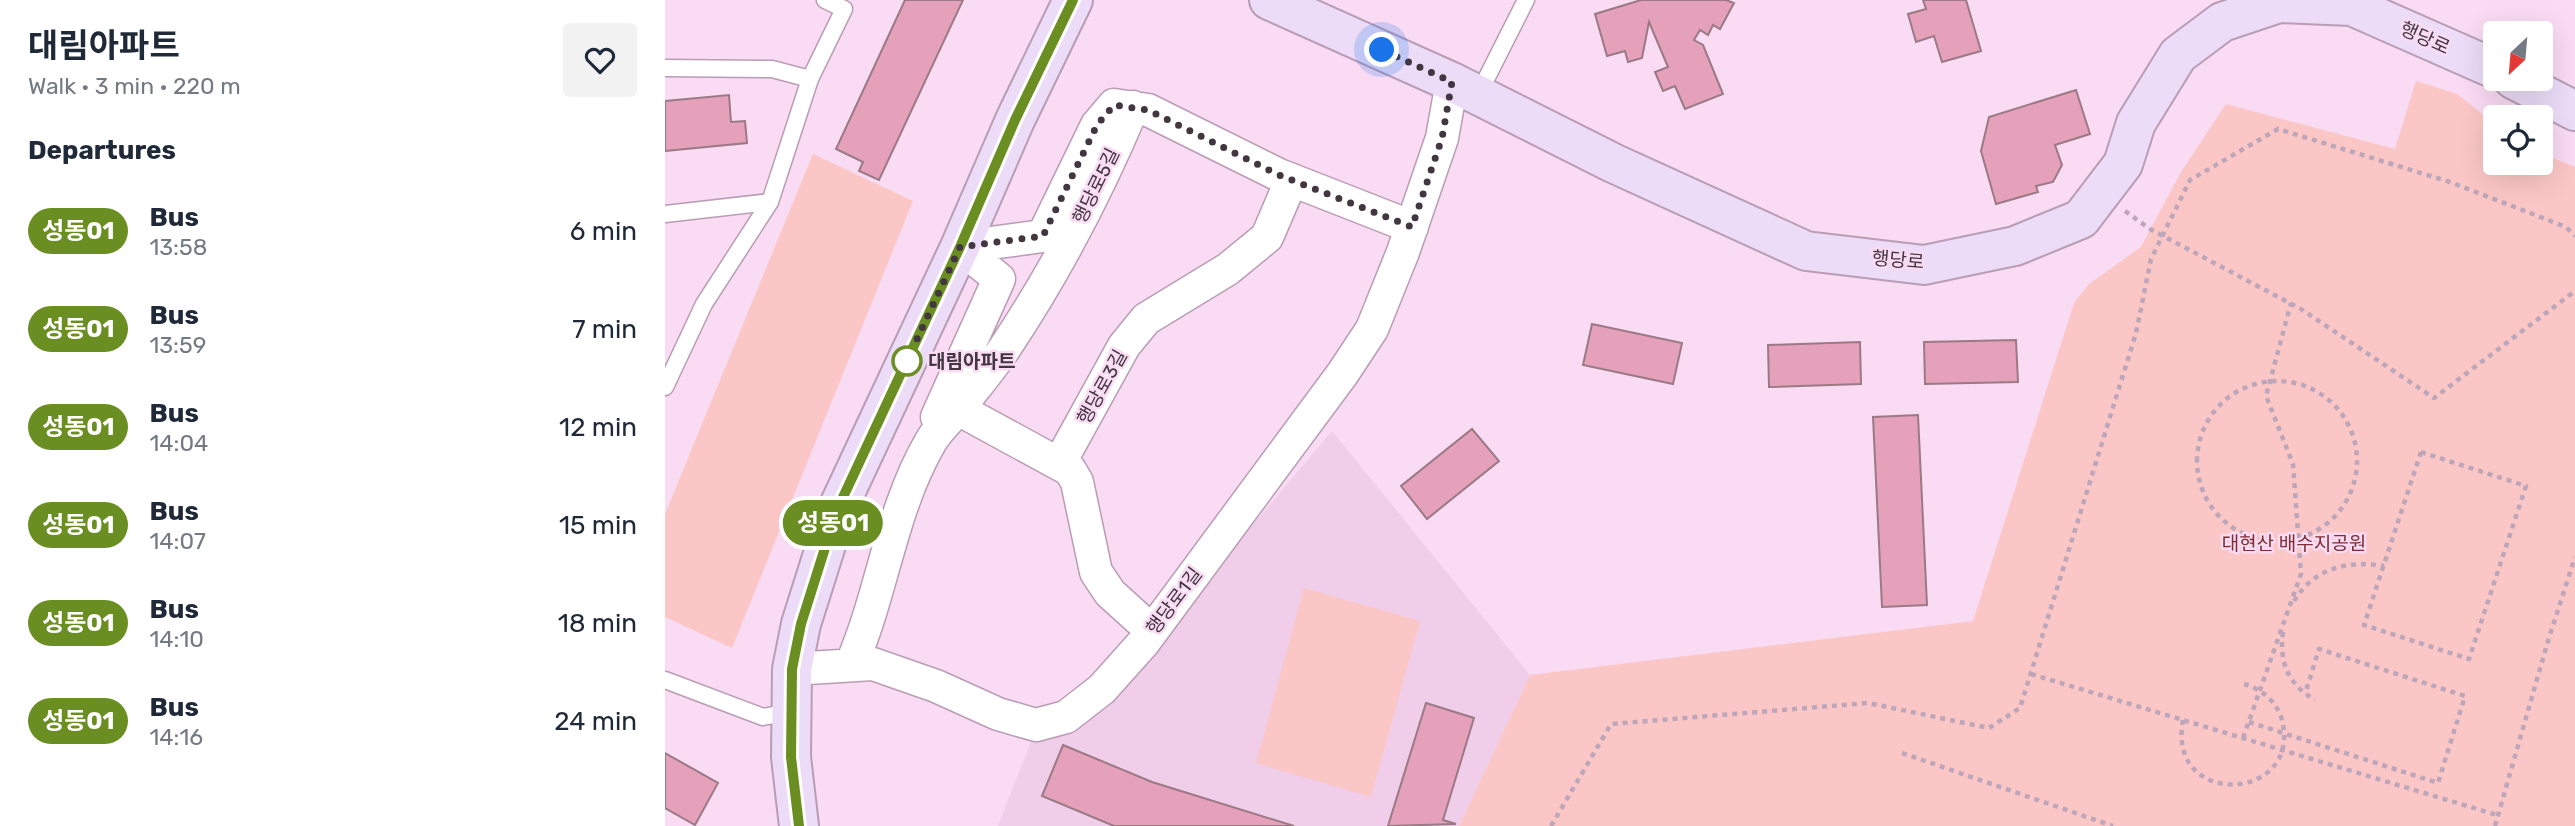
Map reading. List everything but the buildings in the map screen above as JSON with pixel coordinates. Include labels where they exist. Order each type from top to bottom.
[{"type":"main road","points":[[799,826],[791,757],[792,669],[801,624],[837,510],[960,247],[1015,120],[1073,0]]},
{"type":"main road","name":"행당로","points":[[1269,0],[1465,89],[1613,163],[1806,251],[1924,264],[2015,247],[2081,219],[2123,164],[2136,123],[2178,55],[2222,22],[2279,2],[2352,6],[2483,64]]},
{"type":"main road","points":[[2536,91],[2575,111]]},
{"type":"street","name":"행당로1길","points":[[792,669],[873,664],[936,686],[997,714],[1035,725],[1066,717],[1102,689],[1152,631],[1365,340],[1412,227],[1442,138],[1465,89]]},
{"type":"street","points":[[960,247],[1043,236],[1097,125],[1114,105],[1148,110],[1291,181],[1412,227]]},
{"type":"street","name":"행당로5길","points":[[851,665],[910,480],[932,439],[1006,347],[1027,313],[1077,225],[1133,107]]},
{"type":"street","name":"행당로3길","points":[[1059,464],[1124,346],[1146,319],[1228,269],[1268,237],[1291,181]]},
{"type":"street","points":[[932,439],[938,414],[999,279],[960,247]]},
{"type":"street","points":[[958,409],[1070,470],[1077,482],[1096,572],[1110,593],[1152,631]]},
{"type":"lane","points":[[665,387],[704,304],[770,202],[810,79],[844,9],[825,0]]},
{"type":"lane","points":[[1465,89],[1526,0]]},
{"type":"lane","points":[[665,68],[772,69],[810,79]]},
{"type":"lane","points":[[665,214],[770,202]]},
{"type":"lane","points":[[665,680],[763,717],[790,712]]},
{"type":"path","points":[[1551,826],[1611,724],[1868,703],[1989,728],[2020,708],[2136,332],[2151,259],[2190,180],[2278,129],[2450,183],[2566,227],[2575,236]]},
{"type":"path","points":[[2101,193],[2150,229],[2291,303],[2434,398],[2575,290]]},
{"type":"path","points":[[2243,738],[2301,574],[2294,464],[2266,396],[2291,303]]},
{"type":"path","points":[[2270,382],[2295,383],[2324,396],[2342,415],[2353,435],[2357,468],[2347,499],[2325,524],[2298,538],[2262,539],[2233,527],[2211,505],[2199,476],[2199,444],[2211,416],[2234,394],[2248,386],[2270,382]]},
{"type":"path","points":[[2421,452],[2526,486],[2469,659],[2364,625],[2384,566],[2421,452]]},
{"type":"path","points":[[2495,826],[2575,557]]},
{"type":"path","points":[[2315,700],[2295,687],[2283,657],[2281,642],[2288,611],[2306,585],[2325,572],[2347,564],[2384,566]]},
{"type":"path","points":[[2249,722],[2438,783],[2465,696],[2319,649],[2305,694]]},
{"type":"path","points":[[2031,674],[2497,815]]},
{"type":"path","points":[[2183,720],[2181,739],[2189,761],[2201,775],[2217,783],[2235,785],[2252,782],[2267,772],[2281,750],[2284,733],[2280,713],[2269,698],[2244,684]]},
{"type":"path","points":[[1902,753],[2113,826]]},
{"type":"shaded area","points":[[1332,431],[1530,675],[1459,826],[998,826],[1034,734],[1070,732],[1098,712],[1148,660],[1219,565]]},
{"type":"green space","name":"대현산 배수지공원","points":[[2416,81],[2457,94],[2483,115],[2483,175],[2553,175],[2553,158],[2575,167],[2575,826],[1459,826],[1530,675],[1973,621],[2074,303],[2089,284],[2141,247],[2181,172],[2226,104],[2395,149]]},
{"type":"green space","points":[[813,154],[913,201],[732,648],[665,617],[665,514]]},
{"type":"green space","points":[[1304,588],[1420,621],[1371,797],[1256,763]]},
{"type":"bus line","name":"성동01","points":[[799,826],[791,757],[792,669],[801,624],[837,510],[960,247],[1015,120],[1073,0]]},
{"type":"place","name":"대림아파트","points":[[907,361]]},
{"type":"route","points":[[907,361],[904,367],[960,247],[1043,236],[1097,125],[1114,105],[1148,110],[1279,175],[1412,227],[1442,138],[1452,82],[1382,50]]}]
